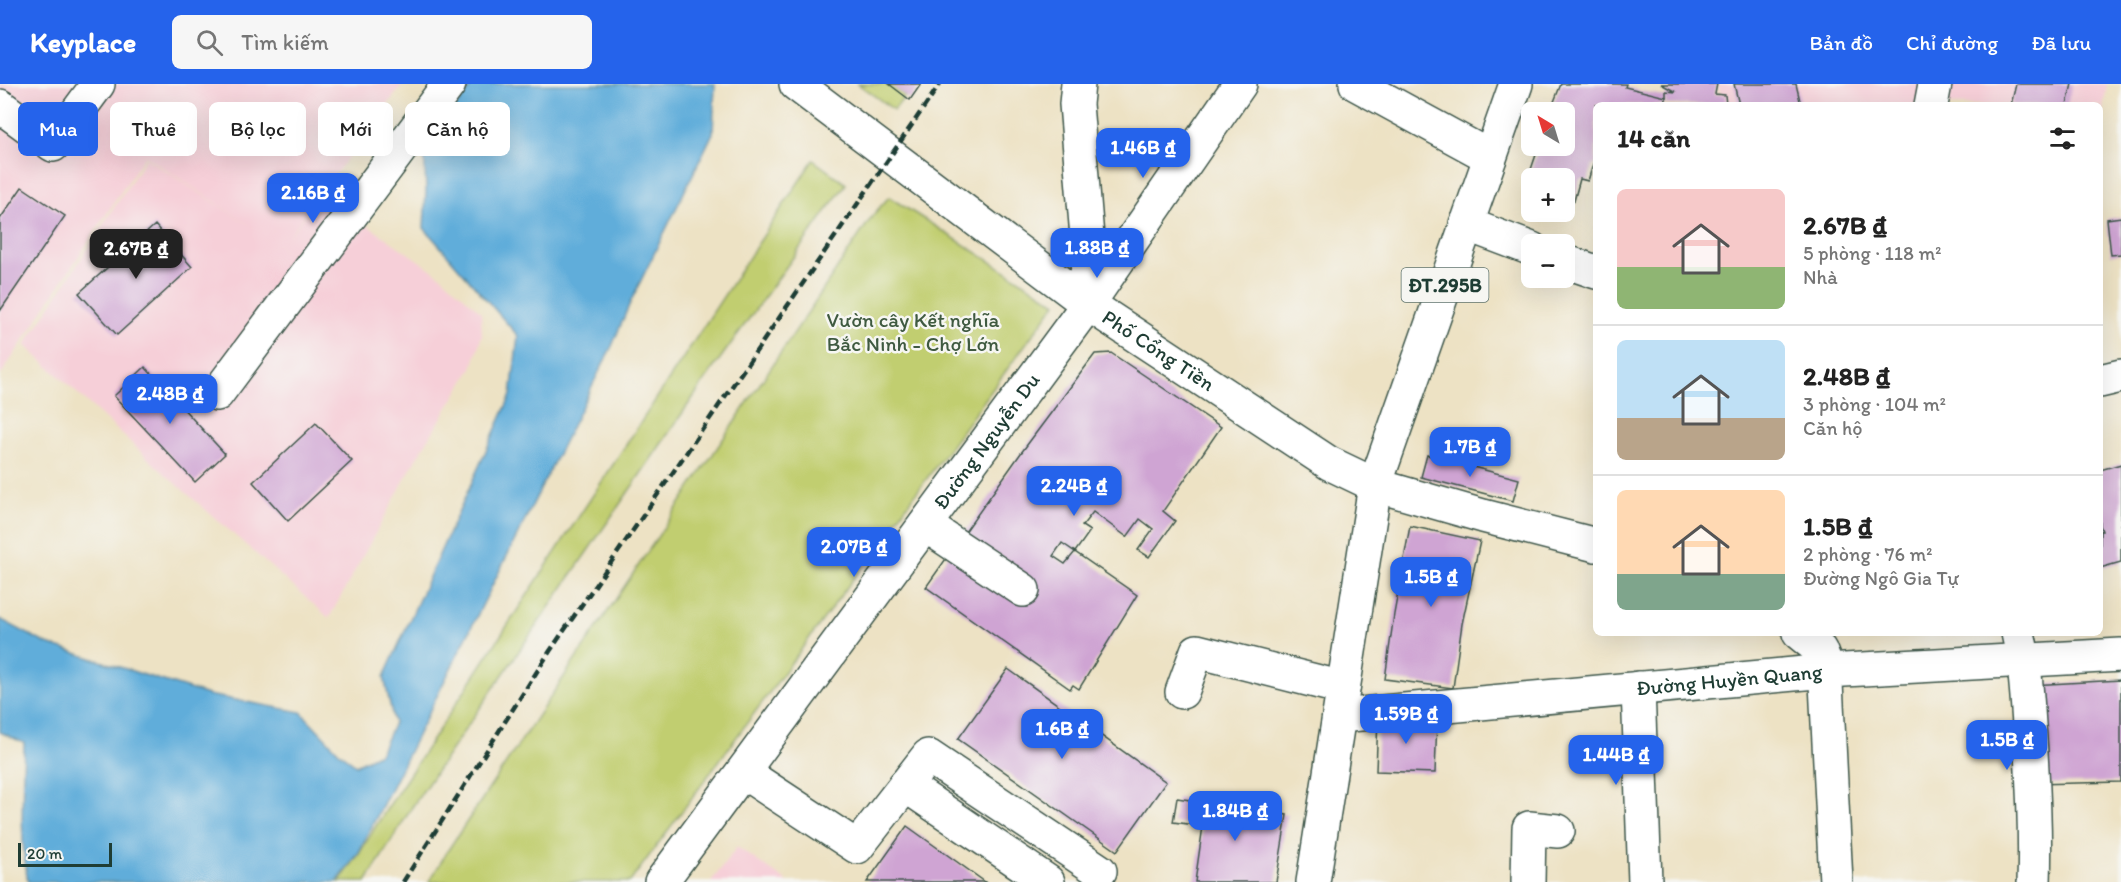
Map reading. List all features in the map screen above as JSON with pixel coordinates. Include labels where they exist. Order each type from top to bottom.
[{"type":"street","points":[[0,106],[53,145],[98,84]]},
{"type":"street","points":[[217,394],[448,84]]},
{"type":"street","points":[[1078,84],[1076,104],[1087,237],[1088,303]]},
{"type":"street","name":"Đường Nguyễn Du","points":[[661,882],[1088,303],[1240,84]]},
{"type":"street","points":[[1356,84],[1490,158]]},
{"type":"street","name":"ĐT.295B","points":[[1313,882],[1375,485],[1516,84]]},
{"type":"street","points":[[1931,102],[1935,84]]},
{"type":"street","name":"Phố Cổng Tiền","points":[[803,89],[1088,303],[1329,463],[1375,485],[1593,544]]},
{"type":"street","points":[[1466,224],[1521,245]]},
{"type":"street","points":[[1575,265],[1593,271]]},
{"type":"street","points":[[2103,380],[2121,375]]},
{"type":"street","points":[[925,525],[1023,590]]},
{"type":"street","points":[[1803,636],[1820,650],[1826,670],[1836,882]]},
{"type":"street","points":[[2021,646],[2031,745],[2034,882]]},
{"type":"street","name":"Đường Huyền Quang","points":[[1182,692],[1197,651],[1341,702],[1638,688],[1826,670],[2021,646],[2121,655]]},
{"type":"street","points":[[1638,688],[1644,882]]},
{"type":"street","points":[[743,772],[856,847],[928,756],[1100,871]]},
{"type":"street","points":[[905,786],[1048,882]]},
{"type":"street","points":[[1528,882],[1529,828],[1558,831]]},
{"type":"shaded area","points":[[0,84],[403,84],[390,102],[318,102],[318,156],[349,156],[283,244],[322,194],[441,276],[481,312],[482,335],[472,368],[415,461],[329,618],[166,475],[25,345],[146,158],[254,228],[145,156],[0,376]]},
{"type":"shaded area","points":[[1718,84],[2107,84],[2103,109],[2103,102],[1722,102]]},
{"type":"shaded area","points":[[737,847],[788,882],[711,882]]},
{"type":"green space","points":[[858,84],[890,84],[905,96],[894,110]]},
{"type":"green space","points":[[813,160],[846,184],[712,370],[414,804],[366,882],[339,882],[359,854]]},
{"type":"green space","name":"Vườn cây Kết nghĩa Bắc Ninh - Chợ Lớn","points":[[889,197],[1056,303],[630,882],[429,882],[450,847],[873,215]]},
{"type":"water","points":[[473,84],[715,84],[713,133],[630,303],[612,346],[358,854],[337,882],[28,882],[23,830],[24,743],[0,732],[0,619],[47,644],[208,695],[301,712],[339,752],[356,765],[380,753],[394,723],[384,677],[511,395],[518,336],[424,228],[424,156],[510,156],[510,102],[459,102]]},
{"type":"building","points":[[889,84],[921,84],[910,100]]},
{"type":"building","points":[[1561,84],[1626,84],[1625,87],[1666,97],[1665,102],[1593,102],[1593,164],[1588,181],[1580,179],[1575,197],[1575,168],[1531,168],[1536,156],[1575,156],[1575,102],[1554,102]]},
{"type":"building","points":[[1661,84],[1717,84],[1715,94],[1725,95],[1726,102],[1666,102],[1666,91],[1676,92]]},
{"type":"building","points":[[1734,84],[1796,84],[1800,102],[1738,102]]},
{"type":"building","points":[[2016,84],[2072,84],[2068,102],[2012,102]]},
{"type":"building","points":[[22,187],[65,216],[0,311],[0,219]]},
{"type":"building","points":[[2121,217],[2121,254],[2111,255],[2107,219]]},
{"type":"building","points":[[155,225],[192,267],[117,335],[79,293]]},
{"type":"building","points":[[1111,353],[1221,427],[1163,511],[1175,521],[1149,557],[1138,550],[1153,529],[1140,519],[1127,537],[1093,512],[1082,526],[1090,531],[1075,552],[1137,595],[1079,689],[1073,685],[1070,689],[926,587],[1095,354]],"holes":[[[1062,543],[1075,552],[1065,564],[1053,556]]]},
{"type":"building","points":[[145,367],[225,454],[195,482],[114,396]]},
{"type":"building","points":[[316,423],[352,461],[288,521],[253,482]]},
{"type":"building","points":[[1427,455],[1519,479],[1513,501],[1421,477]]},
{"type":"building","points":[[2121,464],[2121,562],[2103,567],[2103,469]]},
{"type":"building","points":[[1410,526],[1480,541],[1462,624],[1453,688],[1385,679]]},
{"type":"building","points":[[1008,669],[1166,782],[1117,851],[958,739]]},
{"type":"building","points":[[2121,680],[2121,782],[2034,784],[2031,685]]},
{"type":"building","points":[[1378,717],[1437,719],[1435,773],[1376,771]]},
{"type":"building","points":[[1177,798],[1287,815],[1276,882],[1195,882],[1203,826],[1173,822]]},
{"type":"building","points":[[907,826],[985,882],[867,882]]},
{"type":"railway","points":[[403,882],[550,651],[940,84]]}]
